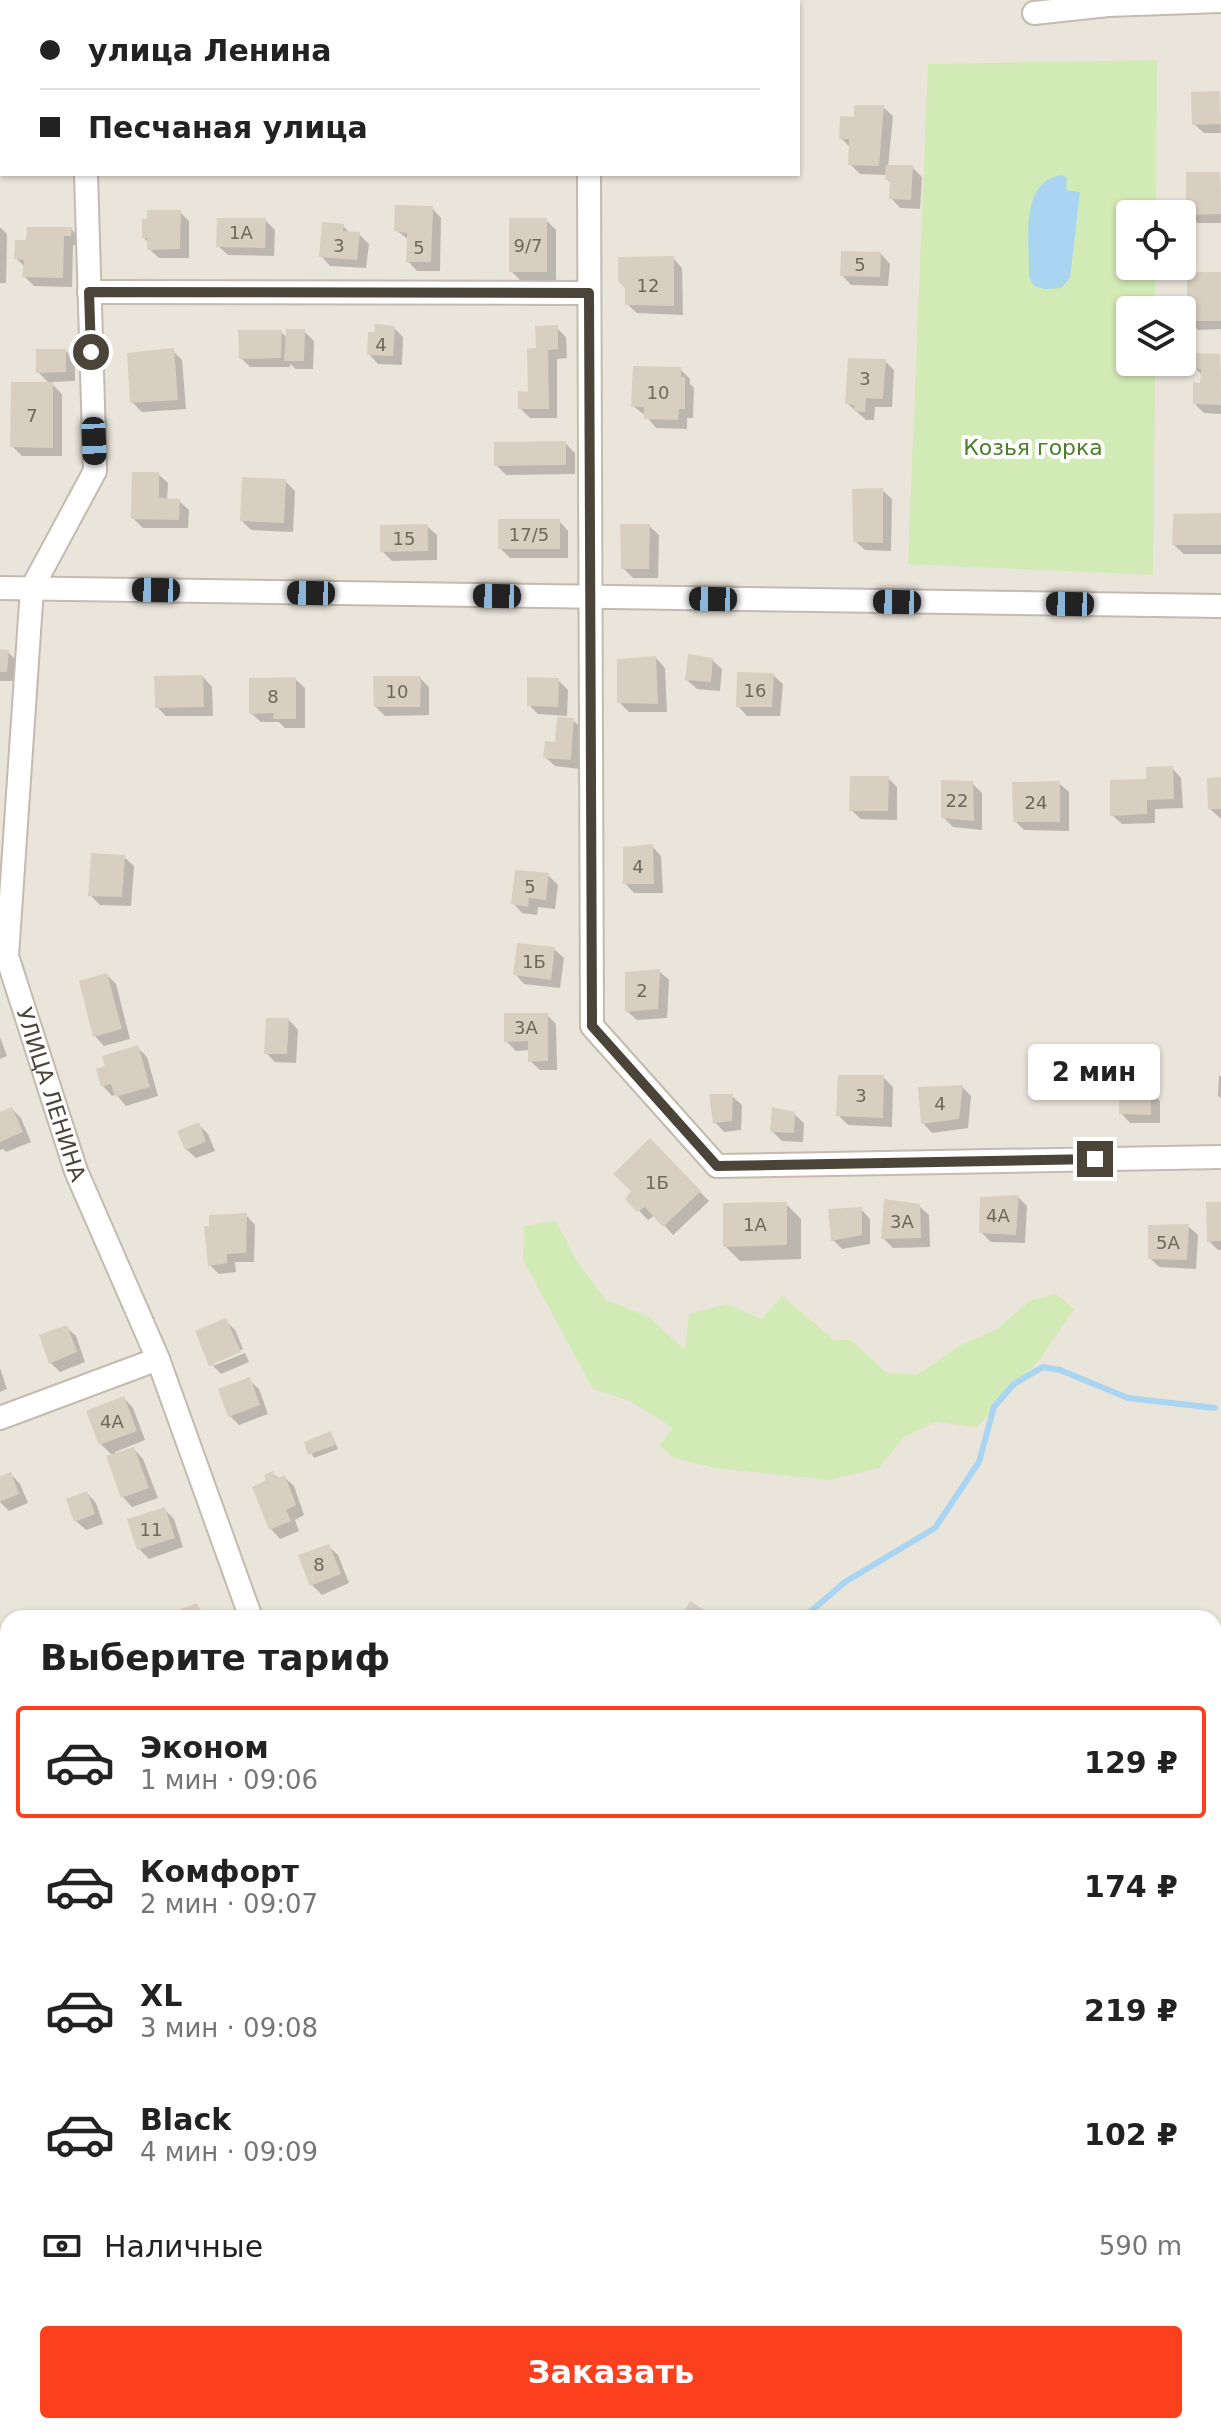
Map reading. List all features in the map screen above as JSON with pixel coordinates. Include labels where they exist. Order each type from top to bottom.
[{"type":"street","points":[[1034,13],[1108,5],[1221,1]]},
{"type":"street","name":"УЛИЦА ЛЕНИНА","points":[[86,176],[95,471],[32,588],[7,956],[76,1171],[158,1359],[248,1610]]},
{"type":"street","points":[[589,176],[592,1026],[717,1166],[1221,1157]]},
{"type":"street","points":[[89,292],[589,293]]},
{"type":"street","points":[[0,588],[1221,606]]},
{"type":"street","points":[[0,1418],[158,1359]]},
{"type":"shaded area","points":[[800,0],[1221,0],[1221,1610],[0,1610],[0,176],[800,176]]},
{"type":"green space","name":"Козья горка","points":[[1157,60],[1156,200],[1116,200],[1116,280],[1156,280],[1155,296],[1116,296],[1116,376],[1155,376],[1153,575],[908,564],[928,64]]},
{"type":"green space","points":[[556,1221],[578,1263],[606,1300],[649,1317],[685,1350],[689,1314],[727,1304],[762,1319],[782,1296],[834,1340],[850,1340],[887,1373],[917,1375],[961,1345],[997,1329],[1030,1301],[1056,1294],[1074,1309],[1040,1359],[977,1427],[936,1422],[904,1437],[879,1468],[830,1480],[716,1468],[674,1458],[659,1445],[673,1428],[630,1401],[593,1389],[523,1260],[524,1226]]},
{"type":"water","points":[[1062,175],[1067,178],[1066,190],[1080,192],[1070,278],[1061,288],[1045,289],[1034,286],[1029,276],[1029,216],[1038,189],[1048,180]]},
{"type":"building","points":[[1220,91],[1221,124],[1192,125],[1191,92]]},
{"type":"building","points":[[854,105],[884,105],[879,166],[848,165],[849,139],[839,139],[840,116],[854,117]]},
{"type":"building","points":[[886,165],[913,165],[911,200],[889,199],[890,180],[885,180]]},
{"type":"building","points":[[1186,172],[1220,172],[1221,214],[1196,215],[1196,200],[1186,200]]},
{"type":"building","points":[[395,205],[433,206],[431,262],[406,262],[407,233],[394,231]]},
{"type":"building","points":[[147,210],[181,210],[180,249],[147,250],[147,238],[142,238],[142,219],[147,219]]},
{"type":"building","points":[[217,218],[266,218],[265,248],[216,247]]},
{"type":"building","points":[[509,218],[547,218],[547,272],[509,272]]},
{"type":"building","points":[[322,222],[344,224],[343,231],[360,232],[357,260],[319,257]]},
{"type":"building","points":[[27,227],[72,227],[71,236],[64,236],[63,278],[22,277],[24,260],[14,259],[15,240],[26,240]]},
{"type":"building","points":[[841,251],[881,252],[880,277],[840,276]]},
{"type":"building","points":[[674,256],[674,306],[625,305],[625,289],[618,281],[618,257]]},
{"type":"building","points":[[1196,272],[1221,272],[1221,321],[1196,321],[1196,296],[1187,296],[1187,280],[1196,280]]},
{"type":"building","points":[[375,324],[395,326],[393,356],[367,355],[368,332],[375,332]]},
{"type":"building","points":[[558,325],[558,349],[548,350],[549,409],[518,409],[518,391],[528,392],[527,349],[536,348],[535,326]]},
{"type":"building","points":[[286,329],[305,329],[304,361],[284,361]]},
{"type":"building","points":[[238,330],[282,330],[281,358],[239,359]]},
{"type":"building","points":[[174,348],[178,400],[130,403],[127,353]]},
{"type":"building","points":[[36,349],[66,349],[66,372],[36,373]]},
{"type":"building","points":[[1196,353],[1220,354],[1221,405],[1193,404],[1193,382],[1200,383],[1201,369],[1196,368]]},
{"type":"building","points":[[848,358],[886,359],[883,399],[866,398],[865,412],[854,411],[854,405],[845,404]]},
{"type":"building","points":[[633,366],[681,367],[681,377],[685,377],[685,409],[679,409],[678,420],[644,419],[644,407],[631,407]]},
{"type":"building","points":[[11,382],[53,382],[53,448],[10,447]]},
{"type":"building","points":[[566,441],[566,465],[494,466],[494,442]]},
{"type":"building","points":[[132,472],[159,472],[159,498],[180,499],[179,520],[131,519]]},
{"type":"building","points":[[242,477],[286,479],[284,523],[240,521]]},
{"type":"building","points":[[883,488],[883,543],[853,542],[852,489]]},
{"type":"building","points":[[1221,513],[1221,545],[1172,545],[1173,514]]},
{"type":"building","points":[[498,519],[560,519],[560,549],[498,549]]},
{"type":"building","points":[[428,524],[428,551],[380,552],[380,525]]},
{"type":"building","points":[[620,524],[650,524],[649,569],[621,569]]},
{"type":"building","points":[[0,649],[9,650],[7,672],[0,672]]},
{"type":"building","points":[[688,654],[713,658],[711,682],[685,680]]},
{"type":"building","points":[[656,656],[658,704],[617,703],[617,659]]},
{"type":"building","points":[[737,672],[774,673],[772,707],[736,707]]},
{"type":"building","points":[[203,675],[204,707],[155,708],[154,676]]},
{"type":"building","points":[[373,676],[421,676],[420,707],[374,707]]},
{"type":"building","points":[[296,677],[296,719],[273,719],[274,713],[249,714],[249,678]]},
{"type":"building","points":[[527,677],[559,678],[558,707],[527,706]]},
{"type":"building","points":[[557,717],[574,718],[571,760],[543,758],[545,741],[555,742]]},
{"type":"building","points":[[1173,766],[1174,799],[1147,800],[1147,814],[1110,816],[1110,780],[1146,779],[1146,767]]},
{"type":"building","points":[[850,776],[889,776],[888,811],[849,811]]},
{"type":"building","points":[[1221,777],[1221,809],[1208,809],[1207,778]]},
{"type":"building","points":[[941,780],[973,781],[974,821],[941,818]]},
{"type":"building","points":[[1060,781],[1060,822],[1013,822],[1012,782]]},
{"type":"building","points":[[653,844],[654,884],[623,884],[623,847]]},
{"type":"building","points":[[91,853],[125,855],[122,897],[88,896]]},
{"type":"building","points":[[515,870],[549,873],[546,900],[529,898],[528,907],[511,904]]},
{"type":"building","points":[[517,943],[555,947],[551,980],[513,975]]},
{"type":"building","points":[[660,969],[658,1009],[625,1012],[625,972]]},
{"type":"building","points":[[107,973],[122,1029],[93,1037],[79,981]]},
{"type":"building","points":[[504,1013],[548,1013],[548,1061],[528,1062],[528,1041],[504,1042]]},
{"type":"building","points":[[266,1018],[289,1018],[287,1054],[264,1054]]},
{"type":"building","points":[[138,1045],[150,1087],[115,1097],[111,1084],[101,1087],[96,1069],[105,1066],[102,1056]]},
{"type":"building","points":[[838,1075],[884,1075],[883,1118],[836,1116]]},
{"type":"building","points":[[1119,1078],[1142,1078],[1142,1089],[1151,1089],[1151,1115],[1119,1114]]},
{"type":"building","points":[[963,1085],[959,1119],[921,1124],[918,1087]]},
{"type":"building","points":[[709,1094],[733,1094],[732,1121],[713,1123]]},
{"type":"building","points":[[12,1107],[23,1132],[0,1142],[0,1112]]},
{"type":"building","points":[[772,1107],[795,1112],[794,1133],[770,1132]]},
{"type":"building","points":[[199,1122],[206,1142],[185,1150],[177,1131]]},
{"type":"building","points":[[650,1138],[701,1191],[663,1227],[645,1207],[637,1212],[625,1199],[631,1191],[613,1174]]},
{"type":"building","points":[[1019,1195],[1016,1235],[979,1233],[980,1197]]},
{"type":"building","points":[[884,1199],[920,1204],[921,1238],[881,1239]]},
{"type":"building","points":[[787,1202],[787,1245],[723,1247],[723,1203]]},
{"type":"building","points":[[1206,1202],[1221,1202],[1221,1241],[1207,1242]]},
{"type":"building","points":[[862,1207],[862,1235],[831,1241],[828,1209]]},
{"type":"building","points":[[247,1213],[246,1253],[227,1254],[227,1263],[208,1266],[204,1226],[209,1226],[209,1215]]},
{"type":"building","points":[[1189,1224],[1187,1260],[1148,1259],[1148,1225]]},
{"type":"building","points":[[226,1318],[241,1352],[209,1366],[195,1331]]},
{"type":"building","points":[[67,1325],[77,1352],[49,1364],[39,1335]]},
{"type":"building","points":[[250,1377],[260,1405],[228,1417],[218,1389]]},
{"type":"building","points":[[124,1396],[137,1431],[99,1445],[86,1411]]},
{"type":"building","points":[[331,1431],[335,1445],[308,1455],[304,1442]]},
{"type":"building","points":[[134,1447],[149,1488],[121,1498],[106,1456]]},
{"type":"building","points":[[273,1471],[276,1478],[285,1475],[296,1505],[286,1510],[291,1521],[269,1530],[252,1487],[266,1480],[264,1475]]},
{"type":"building","points":[[11,1472],[19,1494],[0,1502],[0,1476]]},
{"type":"building","points":[[87,1491],[95,1514],[74,1522],[66,1499]]},
{"type":"building","points":[[165,1507],[175,1538],[137,1550],[127,1519]]},
{"type":"building","points":[[329,1544],[341,1574],[310,1586],[298,1555]]},
{"type":"building","points":[[690,1601],[705,1610],[685,1610]]},
{"type":"building","points":[[197,1603],[199,1610],[180,1610]]},
{"type":"waterway","points":[[812,1610],[845,1582],[935,1528],[979,1462],[994,1407],[1014,1384],[1043,1367],[1060,1370],[1128,1398],[1215,1408]]},
{"type":"route","points":[[91,352],[89,292],[589,293],[592,1026],[717,1166],[1095,1159]]}]
